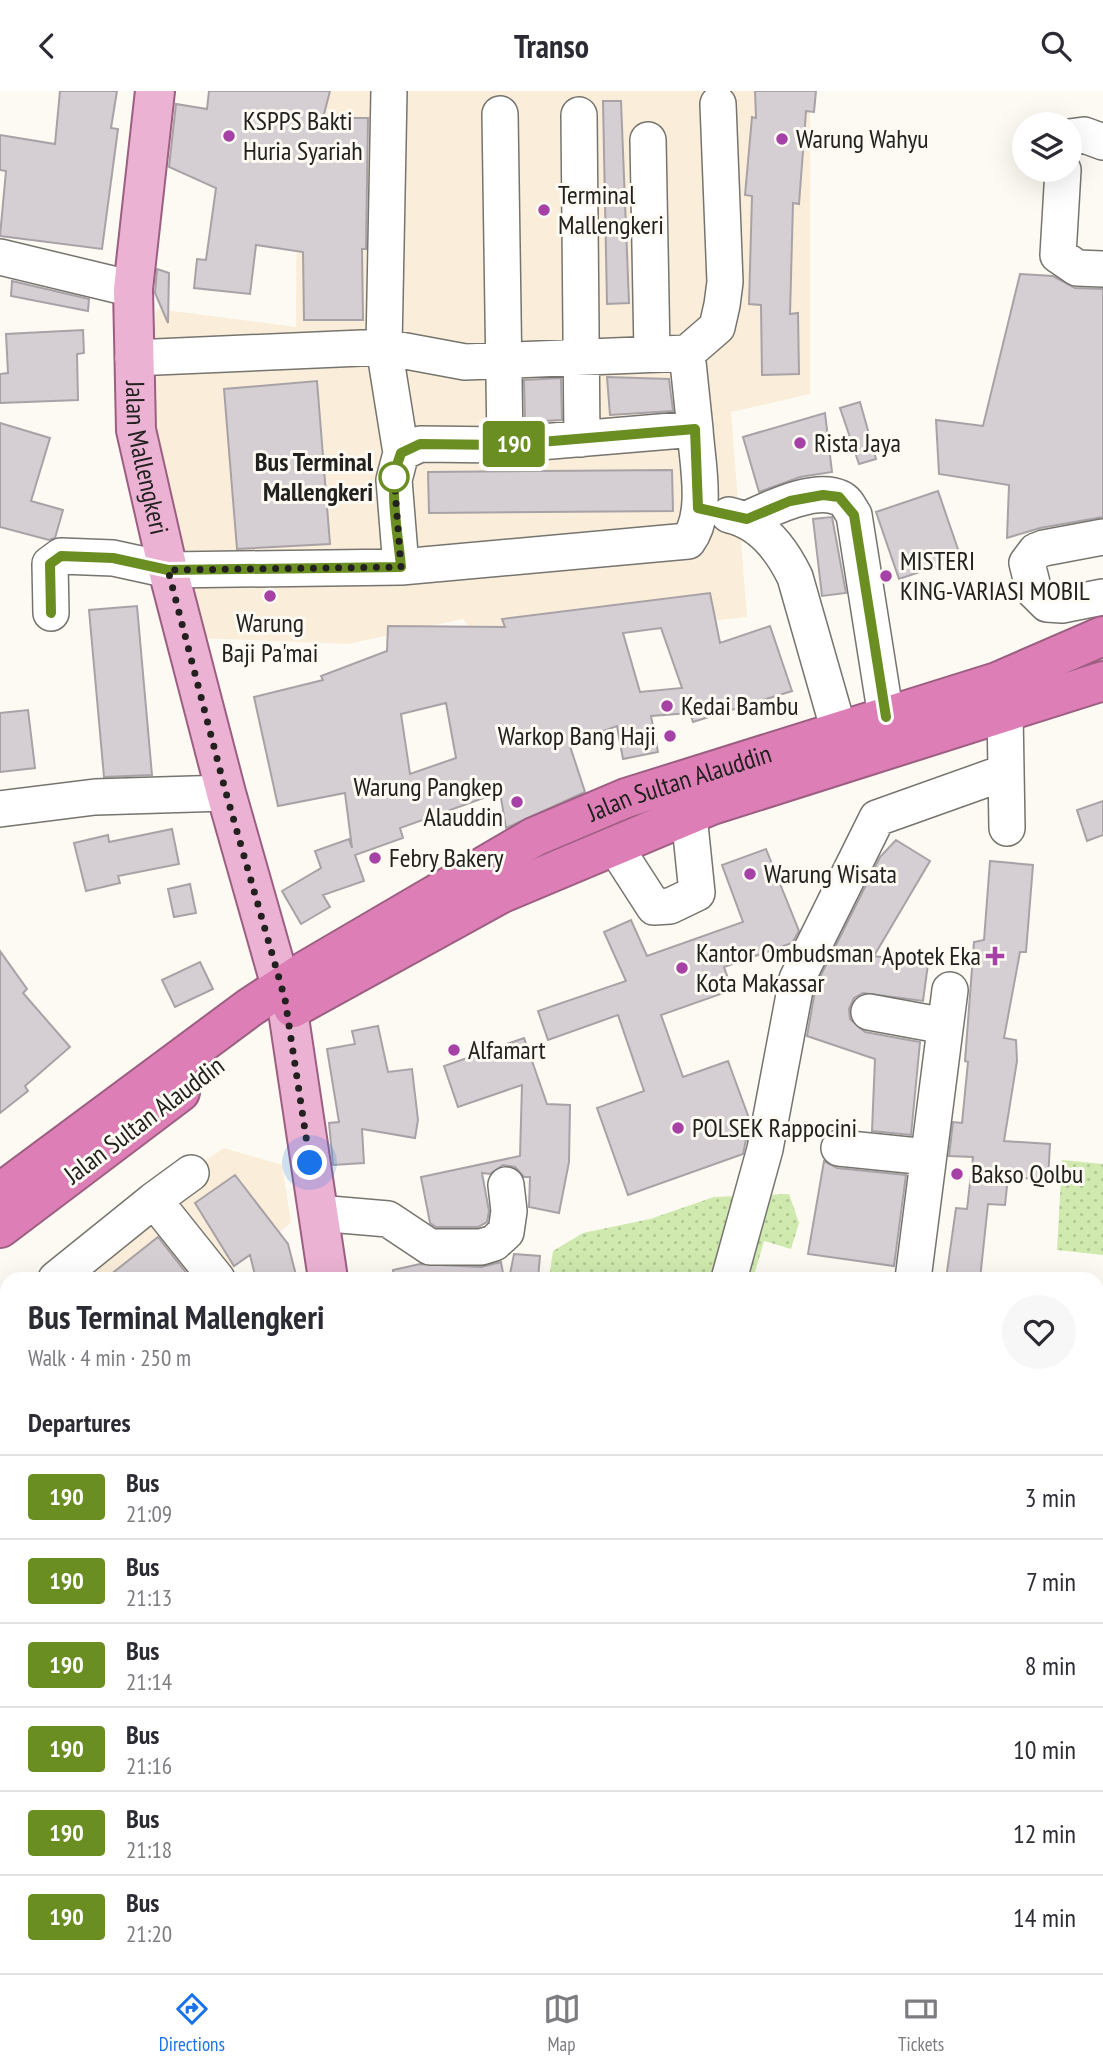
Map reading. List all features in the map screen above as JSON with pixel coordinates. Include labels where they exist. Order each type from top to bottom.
[{"type":"highway","name":"Jalan Sultan Alauddin","points":[[0,1228],[283,992],[614,845],[1001,697],[1103,636]]},
{"type":"highway","name":"Jalan Sultan Alauddin","points":[[0,1193],[283,992],[534,837],[626,798],[886,717],[1103,681]]},
{"type":"main road","name":"Jalan Mallengkeri","points":[[155,91],[133,289],[136,430],[168,570],[226,793],[283,992],[327,1272]]},
{"type":"street","points":[[389,91],[385,352],[401,453],[394,480],[401,567]]},
{"type":"street","points":[[133,363],[385,352],[465,362],[687,353],[717,327],[725,282],[718,104]]},
{"type":"street","points":[[500,114],[505,445]]},
{"type":"street","points":[[579,115],[582,439]]},
{"type":"street","points":[[1082,135],[1103,142]]},
{"type":"street","points":[[648,140],[652,353]]},
{"type":"street","points":[[1062,182],[1058,254],[1077,268],[1103,269]]},
{"type":"street","points":[[0,257],[133,289]]},
{"type":"street","points":[[51,613],[50,564],[61,556],[113,558],[168,570],[401,567],[683,543],[693,534],[698,508],[695,429],[687,353]]},
{"type":"street","points":[[401,453],[420,444],[505,445],[695,429]]},
{"type":"street","points":[[747,519],[790,501],[823,495],[839,497],[846,502],[854,515],[886,717]]},
{"type":"street","points":[[698,508],[747,519],[775,543],[795,577],[839,731]]},
{"type":"street","points":[[1103,537],[1044,548],[1036,551],[1027,563],[1034,591],[1047,604],[1062,605],[1103,597]]},
{"type":"street","points":[[1001,697],[1007,828]]},
{"type":"street","points":[[731,1272],[765,1149],[797,979],[877,818],[1006,772]]},
{"type":"street","points":[[0,809],[95,797],[226,793]]},
{"type":"street","points":[[614,845],[654,908],[670,906],[697,893],[689,815]]},
{"type":"street","points":[[914,1272],[950,990]]},
{"type":"street","points":[[869,1012],[945,1026]]},
{"type":"street","points":[[839,1148],[928,1157]]},
{"type":"street","points":[[66,1272],[191,1173]]},
{"type":"street","points":[[318,1213],[388,1219],[430,1247],[481,1247],[494,1243],[506,1233],[509,1211],[506,1185]]},
{"type":"street","points":[[154,1200],[211,1272]]},
{"type":"shaded area","points":[[322,91],[810,91],[810,394],[731,412],[747,617],[483,647],[463,619],[348,644],[197,638],[141,400],[157,309],[296,327],[297,165]]},
{"type":"shaded area","points":[[224,1148],[282,1165],[291,1223],[228,1272],[37,1272]]},
{"type":"green space","points":[[1062,1160],[1103,1164],[1103,1255],[1057,1250]]},
{"type":"green space","points":[[789,1194],[799,1223],[791,1249],[764,1241],[755,1272],[550,1272],[553,1251],[583,1233],[650,1219],[714,1197]]},
{"type":"building","points":[[60,91],[117,91],[111,128],[118,129],[102,249],[0,236],[6,171],[0,170],[0,135],[55,144]]},
{"type":"building","points":[[209,91],[330,91],[323,118],[368,118],[366,249],[362,249],[363,320],[304,320],[303,252],[256,245],[250,294],[194,288],[197,259],[206,260],[216,188],[169,167],[176,104],[207,109]]},
{"type":"building","points":[[755,91],[816,91],[814,112],[806,111],[799,204],[793,203],[790,314],[798,313],[799,374],[762,375],[761,305],[749,304],[752,196],[745,195],[752,117],[756,118]]},
{"type":"building","points":[[603,101],[621,101],[629,303],[607,304]]},
{"type":"building","points":[[157,269],[169,273],[168,323],[155,293]]},
{"type":"building","points":[[1020,274],[1053,276],[1075,288],[1103,289],[1103,517],[1040,528],[1007,538],[1009,485],[939,474],[936,420],[983,426]]},
{"type":"building","points":[[12,281],[89,299],[88,311],[11,296]]},
{"type":"building","points":[[83,330],[84,353],[77,354],[78,400],[0,403],[0,374],[8,373],[6,334]]},
{"type":"building","points":[[607,377],[669,379],[673,411],[610,415]]},
{"type":"building","points":[[561,378],[562,420],[525,422],[524,380]]},
{"type":"building","points":[[317,381],[330,544],[237,549],[224,389]]},
{"type":"building","points":[[860,402],[876,459],[859,464],[840,408]]},
{"type":"building","points":[[825,413],[832,472],[800,477],[759,492],[743,437]]},
{"type":"building","points":[[0,423],[50,438],[31,501],[63,510],[55,538],[49,540],[0,527]]},
{"type":"building","points":[[672,470],[673,511],[429,513],[428,472]]},
{"type":"building","points":[[938,491],[961,558],[899,579],[876,512]]},
{"type":"building","points":[[832,517],[846,593],[822,596],[813,519]]},
{"type":"building","points":[[710,593],[720,643],[770,626],[792,691],[693,722],[690,713],[651,716],[658,752],[623,759],[617,726],[569,743],[585,792],[506,828],[500,792],[400,828],[403,838],[355,855],[364,881],[323,895],[330,907],[301,924],[282,891],[321,868],[315,851],[349,839],[352,848],[345,793],[278,806],[254,697],[323,680],[321,676],[387,651],[388,626],[505,627],[502,619]],"holes":[[[661,628],[682,688],[640,692],[623,633]],[[446,703],[456,758],[410,774],[401,714]]]},
{"type":"building","points":[[137,606],[152,775],[104,777],[89,610]]},
{"type":"building","points":[[28,710],[35,768],[0,772],[0,713]]},
{"type":"building","points":[[1103,801],[1103,835],[1087,841],[1077,810]]},
{"type":"building","points":[[172,829],[179,864],[118,876],[120,883],[86,891],[74,843],[108,835],[109,842]]},
{"type":"building","points":[[896,840],[930,861],[874,956],[928,964],[923,1001],[863,993],[854,998],[849,1009],[850,1019],[865,1032],[920,1042],[911,1135],[872,1131],[875,1059],[807,1036],[816,985],[880,857]]},
{"type":"building","points":[[766,849],[799,931],[792,943],[724,967],[732,990],[661,1015],[683,1077],[728,1061],[750,1121],[743,1154],[628,1195],[597,1108],[644,1091],[618,1015],[548,1040],[538,1011],[626,981],[604,932],[631,920],[647,956],[743,922],[722,865]]},
{"type":"building","points":[[990,861],[1033,865],[1026,952],[1020,952],[1004,1038],[1016,1040],[1017,1061],[1004,1141],[1050,1144],[1048,1180],[1008,1177],[1005,1205],[988,1204],[981,1272],[947,1272],[956,1208],[967,1209],[973,1157],[949,1156],[953,1122],[962,1123],[974,942],[984,940]]},
{"type":"building","points":[[190,884],[196,913],[174,917],[168,889]]},
{"type":"building","points":[[0,951],[27,989],[23,993],[70,1047],[25,1086],[28,1091],[0,1113]]},
{"type":"building","points":[[200,962],[213,989],[175,1007],[162,980]]},
{"type":"building","points":[[378,1026],[388,1072],[412,1069],[418,1120],[415,1138],[362,1129],[364,1163],[333,1165],[329,1123],[339,1122],[327,1049],[355,1044],[352,1031]]},
{"type":"building","points":[[524,1038],[547,1104],[570,1105],[569,1162],[559,1213],[529,1207],[530,1177],[524,1177],[515,1167],[503,1165],[490,1174],[482,1173],[489,1211],[487,1222],[478,1227],[436,1227],[430,1223],[421,1177],[520,1156],[522,1085],[458,1107],[444,1066]]},
{"type":"building","points":[[824,1161],[837,1168],[906,1175],[894,1266],[808,1254]]},
{"type":"building","points":[[235,1175],[288,1244],[295,1272],[254,1272],[250,1255],[234,1266],[195,1203]]},
{"type":"building","points":[[158,1237],[186,1272],[114,1272]]},
{"type":"building","points":[[514,1254],[540,1256],[539,1272],[510,1272]]},
{"type":"building","points":[[501,1262],[503,1272],[393,1270],[420,1264],[481,1267]]},
{"type":"bus line","name":"190","points":[[51,613],[50,564],[61,556],[113,558],[168,570],[401,567],[394,480],[396,464],[401,453],[420,444],[505,445],[695,429],[698,508],[747,519],[790,501],[823,495],[839,497],[846,502],[854,515],[886,717]]},
{"type":"place","name":"KSPPS Bakti Huria Syariah","points":[[229,136]]},
{"type":"place","name":"Warung Wahyu","points":[[782,139]]},
{"type":"place","name":"Terminal Mallengkeri","points":[[544,210]]},
{"type":"place","name":"Rista Jaya","points":[[800,443]]},
{"type":"place","name":"Bus Terminal Mallengkeri","points":[[394,477]]},
{"type":"place","name":"MISTERI KING-VARIASI MOBIL","points":[[886,576]]},
{"type":"place","name":"Warung Baji Pa'mai","points":[[270,596]]},
{"type":"place","name":"Kedai Bambu","points":[[667,706]]},
{"type":"place","name":"Warkop Bang Haji","points":[[670,736]]},
{"type":"place","name":"Warung Pangkep Alauddin","points":[[517,802]]},
{"type":"place","name":"Febry Bakery","points":[[375,858]]},
{"type":"place","name":"Warung Wisata","points":[[750,874]]},
{"type":"place","name":"Apotek Eka","points":[[995,956]]},
{"type":"place","name":"Kantor Ombudsman Kota Makassar","points":[[682,968]]},
{"type":"place","name":"Alfamart","points":[[454,1050]]},
{"type":"place","name":"POLSEK Rappocini","points":[[678,1128]]},
{"type":"place","name":"Bakso Qolbu","points":[[957,1174]]},
{"type":"route","points":[[310,1163],[288,1011],[226,793],[168,570],[401,567],[394,477]]}]
